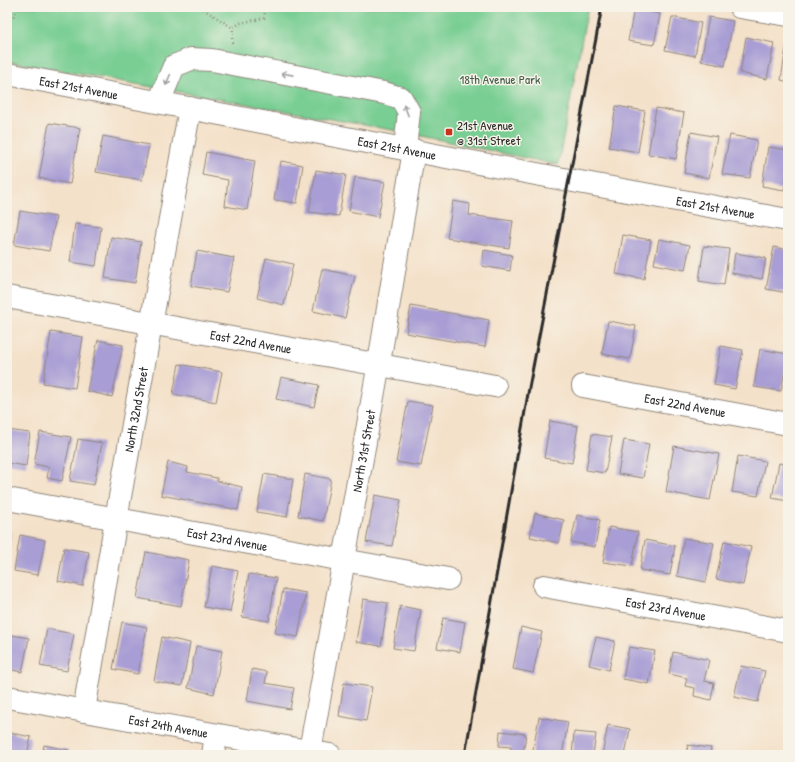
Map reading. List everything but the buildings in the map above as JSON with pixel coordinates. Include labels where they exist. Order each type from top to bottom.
[{"type":"street","points":[[740,7],[788,15]]},
{"type":"street","name":"North 31st Street","points":[[159,102],[174,66],[190,59],[212,60],[384,93],[401,98],[409,112],[410,149],[379,363],[343,559],[320,753]]},
{"type":"street","name":"East 21st Avenue","points":[[7,74],[410,149],[570,181],[788,220]]},
{"type":"street","name":"North 32nd Street","points":[[84,711],[116,519],[190,108]]},
{"type":"street","name":"East 22nd Avenue","points":[[7,297],[379,363],[496,386]]},
{"type":"street","name":"East 22nd Avenue","points":[[583,386],[788,424]]},
{"type":"street","name":"East 23rd Avenue","points":[[7,499],[448,579]]},
{"type":"street","name":"East 23rd Avenue","points":[[544,586],[788,631]]},
{"type":"street","name":"East 24th Avenue","points":[[7,697],[84,711],[214,745],[320,753]]},
{"type":"path","points":[[7,21],[13,17],[19,7]]},
{"type":"path","points":[[200,7],[232,28]]},
{"type":"path","points":[[232,28],[240,22],[264,18],[266,7]]},
{"type":"path","points":[[232,28],[232,43]]},
{"type":"green space","name":"18th Avenue Park","points":[[7,7],[588,7],[558,165],[397,131],[7,61]]},
{"type":"railway","points":[[465,755],[529,388],[602,7]]},
{"type":"place","name":"21st Avenue @ 31st Street","points":[[449,132]]}]
